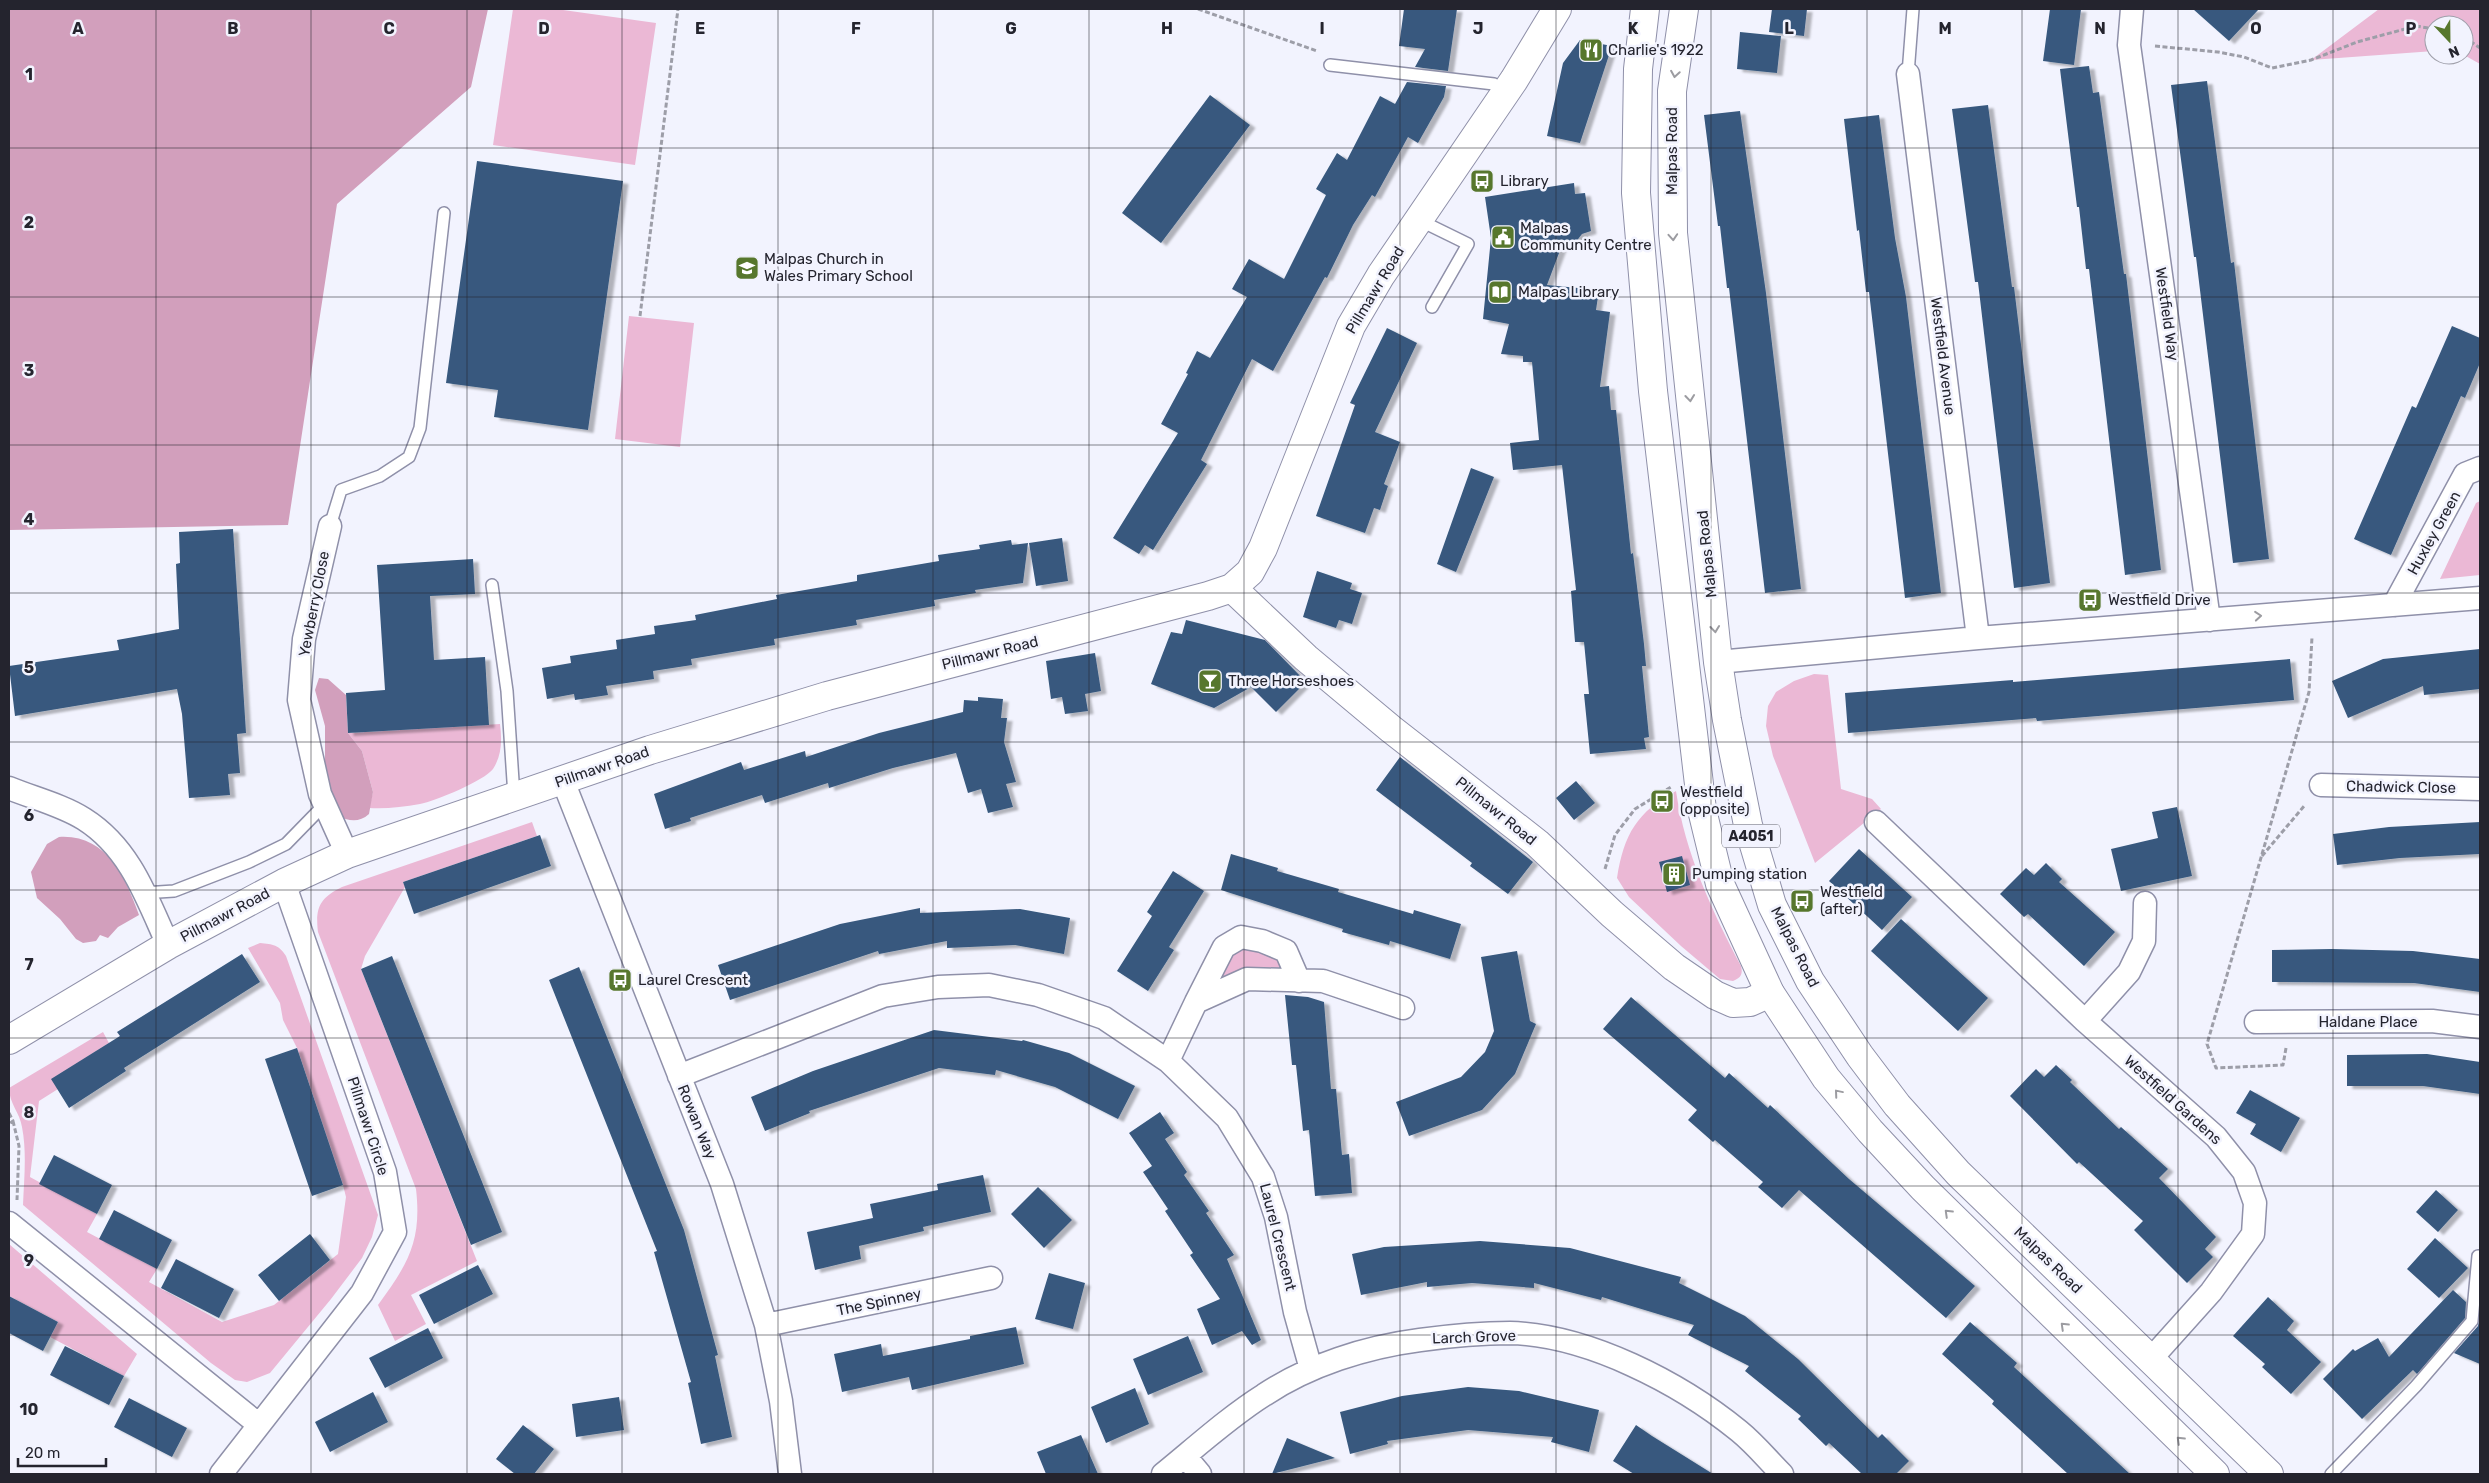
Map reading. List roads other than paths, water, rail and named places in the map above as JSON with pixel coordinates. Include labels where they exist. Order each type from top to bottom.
[{"type":"main road","name":"Pillmawr Road","points":[[9,1040],[168,946],[284,883],[347,854],[515,798],[650,750],[827,696],[1100,626],[1232,588],[1250,572],[1263,548],[1351,326],[1381,275],[1506,92],[1557,9]]},
{"type":"main road","name":"Pillmawr Road","points":[[1542,35],[1574,9]]},
{"type":"main road","name":"A4051","points":[[1646,9],[1638,69],[1636,193],[1647,331],[1702,810],[1720,884],[1770,993],[1826,1078],[1903,1167],[2214,1474]]},
{"type":"main road","name":"Malpas Road","points":[[1684,9],[1672,91],[1673,233],[1718,662],[1727,720],[1748,825],[1772,905],[1810,981],[1860,1056],[1897,1105],[1958,1173],[2269,1474]]},
{"type":"main road","name":"Pillmawr Road","points":[[1232,588],[1306,658],[1391,729],[1537,843],[1612,914],[1674,968],[1714,996],[1733,1003],[1750,1002],[1770,993]]},
{"type":"street","name":"Westfield Way","points":[[2132,9],[2130,45],[2209,620]]},
{"type":"street","name":"Westfield Avenue","points":[[1908,74],[1978,638]]},
{"type":"street","name":"Huxley Green","points":[[2394,605],[2466,474],[2480,468]]},
{"type":"street","name":"Yewberry Close","points":[[330,526],[304,640],[300,700],[320,794],[347,854]]},
{"type":"street","points":[[1718,662],[1978,638],[2480,598]]},
{"type":"street","name":"Rowan Way","points":[[563,781],[722,1184],[766,1325],[781,1401],[783,1473]]},
{"type":"street","name":"Chadwick Close","points":[[2321,786],[2480,790]]},
{"type":"street","points":[[9,788],[84,819],[119,848],[168,946]]},
{"type":"street","name":"Westfield Gardens","points":[[1876,822],[2085,1021],[2216,1137],[2244,1172],[2255,1203],[2253,1234],[2211,1292],[2150,1360]]},
{"type":"street","name":"Pillmawr Circle","points":[[221,1474],[258,1424],[362,1293],[395,1232],[385,1172],[284,883]]},
{"type":"street","points":[[2085,1021],[2129,972],[2144,941],[2146,903]]},
{"type":"street","points":[[1168,1061],[1224,947],[1241,937],[1262,941],[1286,952],[1299,980]]},
{"type":"street","points":[[1196,1002],[1247,979],[1299,980],[1323,981],[1403,1008]]},
{"type":"street","name":"Laurel Crescent","points":[[679,1076],[883,996],[938,987],[989,985],[1038,995],[1104,1018],[1168,1061],[1227,1118],[1263,1177],[1276,1217],[1295,1312],[1311,1369]]},
{"type":"street","name":"Haldane Place","points":[[2256,1022],[2432,1021],[2480,1027]]},
{"type":"street","points":[[13,1214],[258,1424]]},
{"type":"street","name":"The Spinney","points":[[766,1325],[991,1278]]},
{"type":"street","name":"Larch Grove","points":[[1162,1474],[1263,1395],[1311,1369],[1388,1344],[1449,1336],[1511,1333],[1569,1342],[1617,1358],[1678,1388],[1740,1432],[1782,1474]]},
{"type":"street","points":[[1185,1456],[1200,1474]]},
{"type":"lane","points":[[1908,74],[1913,9]]},
{"type":"lane","points":[[1330,65],[1494,84],[1506,92]]},
{"type":"lane","points":[[330,526],[341,490],[380,476],[409,457],[420,428],[444,213]]},
{"type":"lane","points":[[1418,220],[1468,244],[1432,307]]},
{"type":"lane","points":[[492,585],[507,692],[515,798]]},
{"type":"lane","points":[[141,893],[174,891],[249,862],[286,844],[325,804]]},
{"type":"lane","points":[[2331,1474],[2416,1386],[2472,1321],[2478,1256]]},
{"type":"place","name":"Charlie's 1922","points":[[1591,50]]},
{"type":"place","name":"Library","points":[[1482,181]]},
{"type":"place","name":"Malpas Community Centre","points":[[1503,237]]},
{"type":"place","name":"Malpas Church in Wales Primary School","points":[[747,268]]},
{"type":"place","name":"Malpas Library","points":[[1500,292]]},
{"type":"place","name":"Westfield Drive","points":[[2090,600]]},
{"type":"place","name":"Three Horseshoes","points":[[1210,681]]},
{"type":"place","name":"Westfield (opposite)","points":[[1662,801]]},
{"type":"place","name":"Pumping station","points":[[1674,874]]},
{"type":"place","name":"Westfield (after)","points":[[1802,901]]},
{"type":"place","name":"Laurel Crescent","points":[[620,980]]}]
